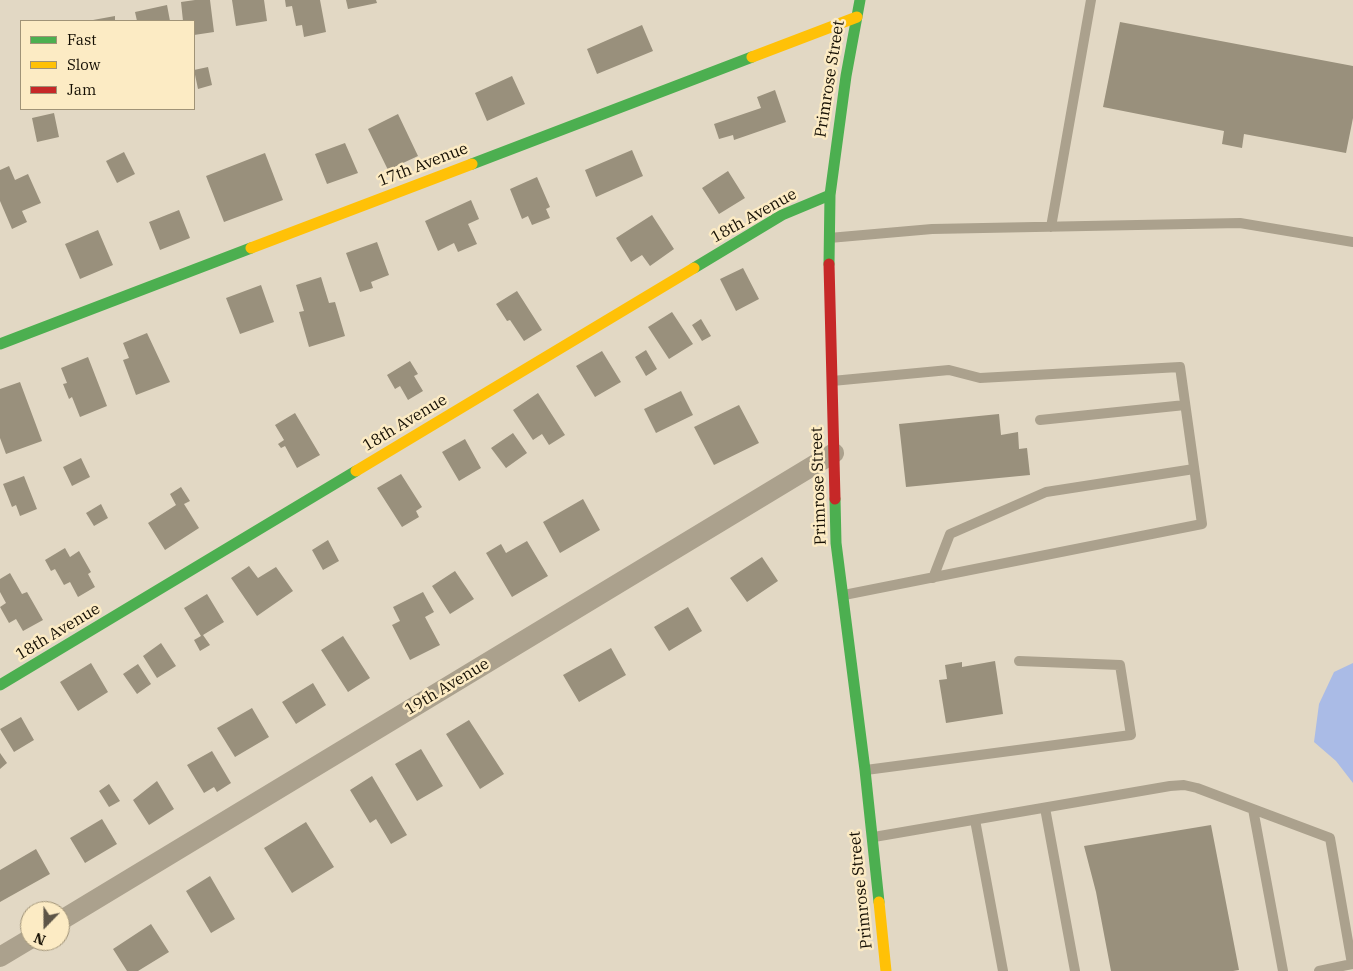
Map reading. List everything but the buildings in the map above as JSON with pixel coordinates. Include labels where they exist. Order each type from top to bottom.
[{"type":"street","name":"Primrose Street","points":[[860,0],[843,95],[830,195],[828,238],[836,543],[865,770],[886,971]]},
{"type":"street","name":"17th Avenue","points":[[0,344],[857,17]]},
{"type":"street","name":"18th Avenue","points":[[0,685],[782,215],[830,195]]},
{"type":"street","name":"19th Avenue","points":[[70,915],[834,453]]},
{"type":"street","points":[[0,957],[20,945]]},
{"type":"lane","points":[[1051,227],[1091,0]]},
{"type":"lane","points":[[828,238],[932,229],[1240,223],[1353,242]]},
{"type":"lane","points":[[832,381],[949,370],[980,378],[1180,368],[1202,524],[843,596]]},
{"type":"lane","points":[[1040,420],[1185,405]]},
{"type":"lane","points":[[933,578],[950,534],[1046,492],[1194,469]]},
{"type":"lane","points":[[865,770],[1131,735],[1120,665],[1019,661]]},
{"type":"lane","points":[[872,838],[1170,786],[1184,785],[1197,788],[1330,838],[1353,965],[1319,971]]},
{"type":"lane","points":[[1045,808],[1075,971]]},
{"type":"lane","points":[[1253,809],[1283,971]]},
{"type":"lane","points":[[975,820],[1003,971]]},
{"type":"water","points":[[1353,663],[1353,783],[1336,761],[1314,742],[1319,704],[1334,672]]},
{"type":"traffic: fast","points":[[829,264],[830,195],[846,76],[860,0]]},
{"type":"traffic: fast","points":[[472,164],[752,57]]},
{"type":"traffic: fast","points":[[694,268],[782,215],[830,195]]},
{"type":"traffic: fast","points":[[0,344],[251,248]]},
{"type":"traffic: fast","points":[[0,685],[356,471]]},
{"type":"traffic: fast","points":[[835,499],[836,543],[865,770],[879,902]]},
{"type":"traffic: slow","points":[[752,57],[857,17]]},
{"type":"traffic: slow","points":[[251,248],[472,164]]},
{"type":"traffic: slow","points":[[356,471],[694,268]]},
{"type":"traffic: slow","points":[[879,902],[886,971]]},
{"type":"traffic: jam","points":[[829,264],[835,499]]}]
